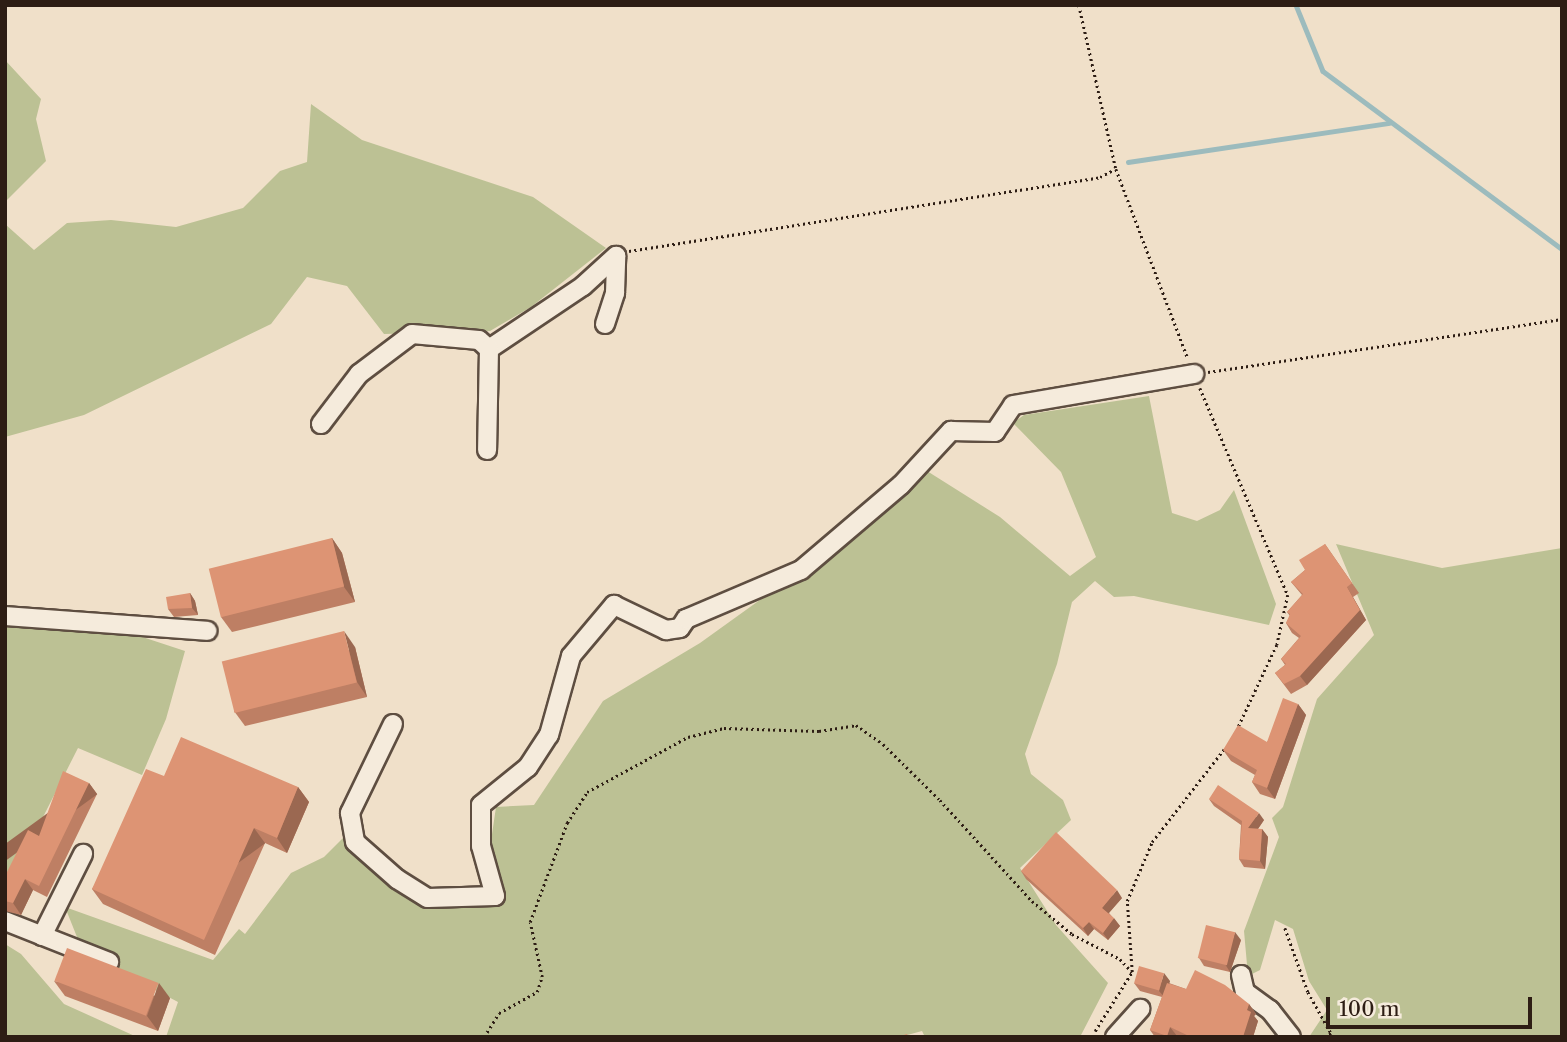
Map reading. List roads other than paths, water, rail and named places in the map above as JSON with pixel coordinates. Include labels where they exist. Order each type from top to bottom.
[{"type":"lane","points":[[489,349],[583,286],[616,256],[615,293],[606,324]]},
{"type":"lane","points":[[321,424],[359,374],[412,334],[479,340],[489,349],[486,450]]},
{"type":"lane","points":[[393,724],[350,813],[355,842],[397,879],[428,898],[495,896],[481,846],[481,805],[528,767],[549,735],[571,656],[614,605],[666,631],[680,628],[686,619],[801,570],[901,485],[951,431],[995,432],[1013,405],[1194,374]]},
{"type":"lane","points":[[5,616],[207,631]]},
{"type":"lane","points":[[42,936],[83,854]]},
{"type":"lane","points":[[5,921],[109,962]]},
{"type":"lane","points":[[1241,975],[1245,992],[1270,1010],[1291,1037]]},
{"type":"lane","points":[[1115,1037],[1140,1009]]},
{"type":"waterway","points":[[1296,5],[1323,71],[1562,249]]},
{"type":"waterway","points":[[1128,162],[1389,123]]}]
